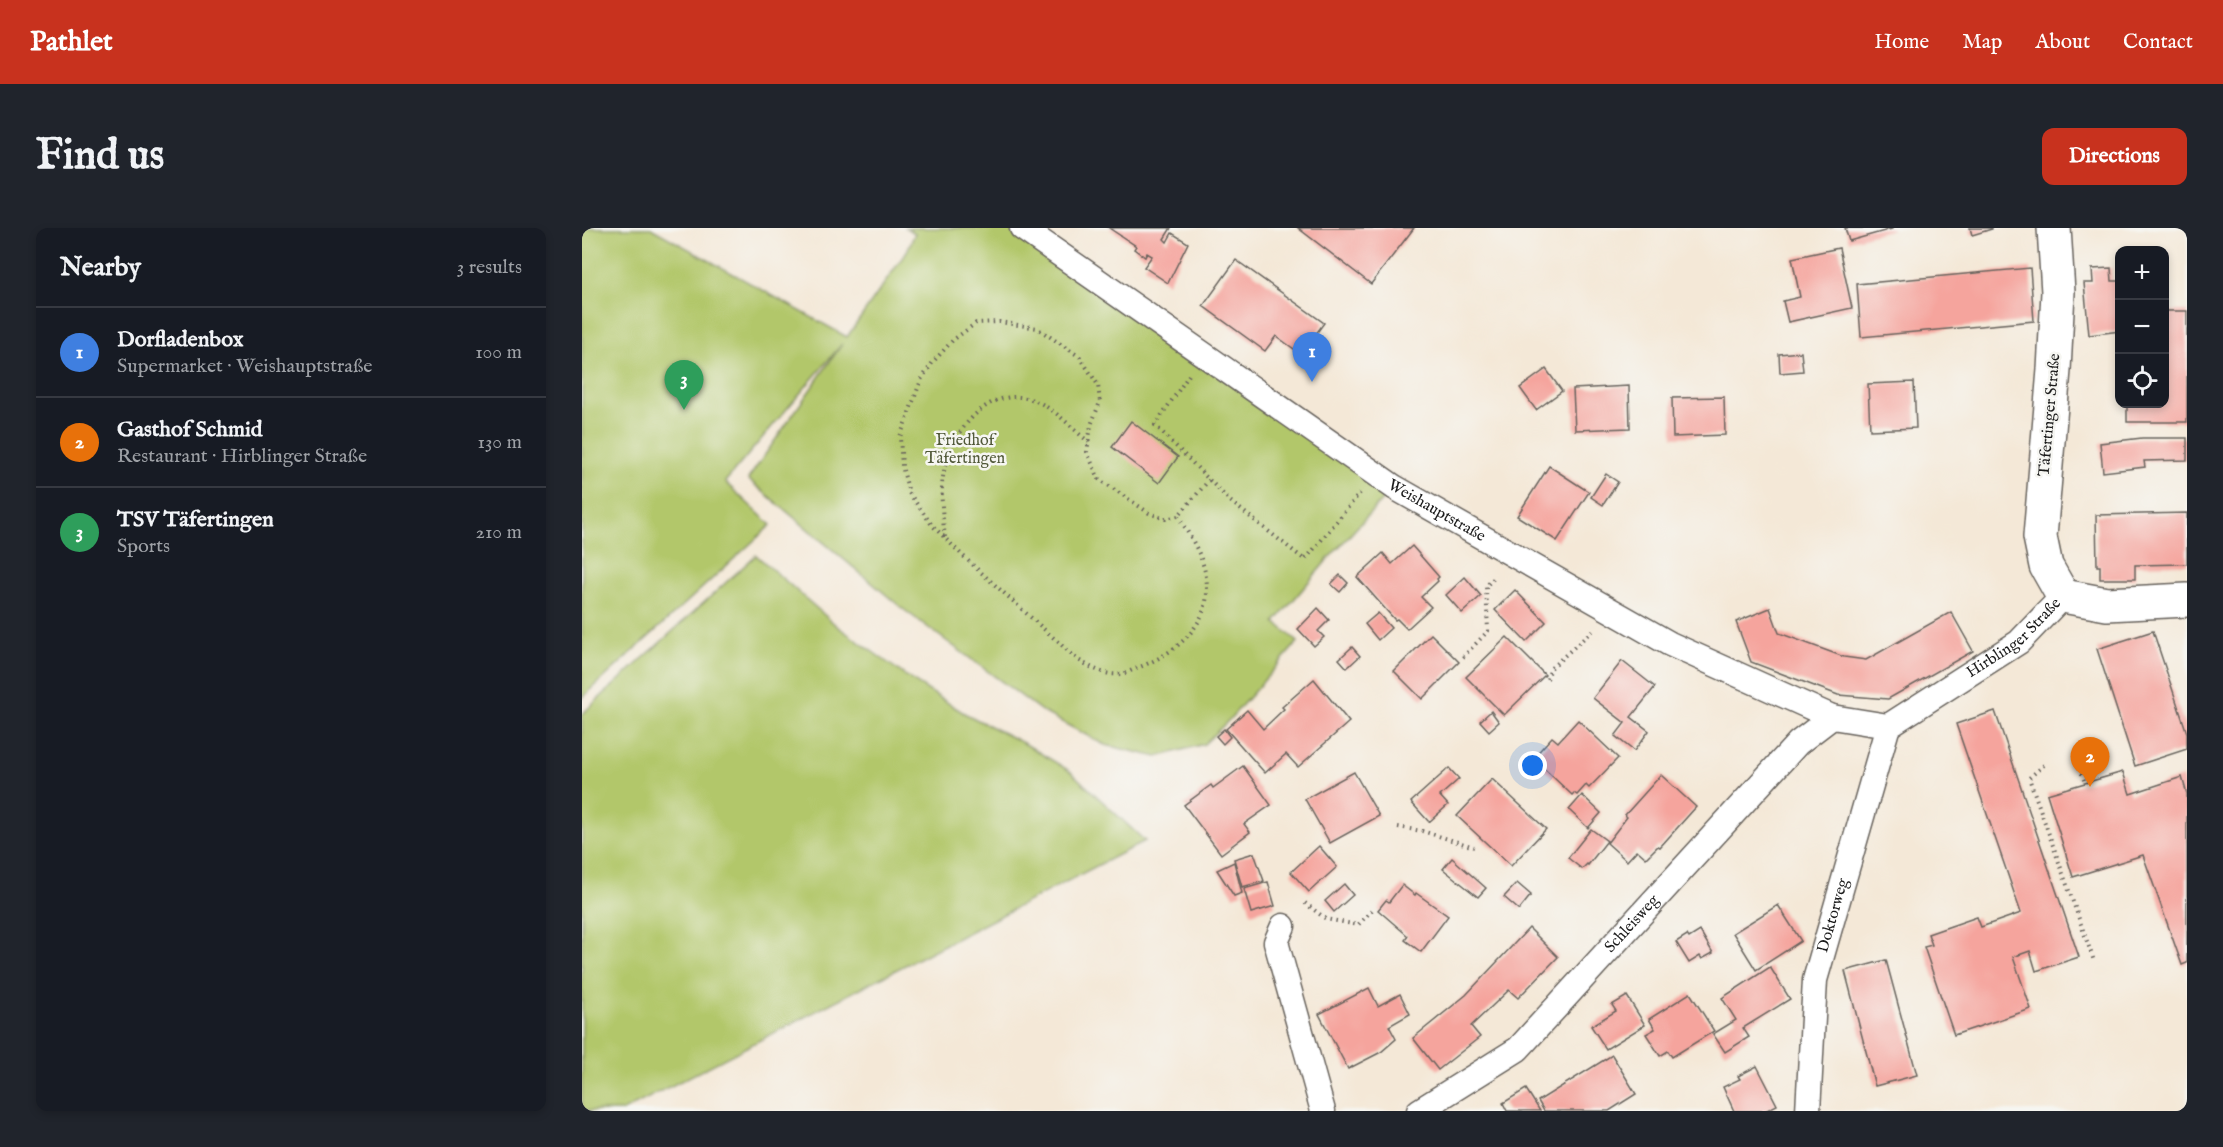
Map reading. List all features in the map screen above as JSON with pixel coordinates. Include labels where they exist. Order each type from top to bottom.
[{"type":"street","name":"Weishauptstraße","points":[[1022,228],[1375,475],[1515,556],[1670,644],[1832,717],[1888,726]]},
{"type":"street","name":"Täfertinger Straße","points":[[2054,228],[2058,300],[2040,537],[2046,566],[2063,596]]},
{"type":"street","name":"Hirblinger Straße","points":[[1888,726],[2019,642],[2063,596],[2107,604],[2187,600]]},
{"type":"street","name":"Schleisweg","points":[[1419,1111],[1518,1049],[1798,743],[1832,717]]},
{"type":"street","name":"Doktorweg","points":[[1808,1111],[1815,980],[1888,726]]},
{"type":"street","points":[[1283,926],[1276,942],[1323,1111]]},
{"type":"path","points":[[1178,516],[1203,560],[1207,594],[1198,623],[1181,643],[1162,657],[1121,675],[1097,671],[1078,660],[963,556],[932,525],[909,493],[902,466],[900,437],[921,380],[933,362],[953,340],[976,323],[1000,322],[1036,328],[1080,357],[1098,386],[1100,402],[1091,425],[1087,452],[1100,479],[1149,513],[1165,519],[1178,516],[1209,480]]},
{"type":"path","points":[[1203,355],[1155,425],[1230,501],[1305,560],[1375,475]]},
{"type":"path","points":[[945,538],[942,501],[946,462],[959,434],[977,412],[991,403],[1012,397],[1033,400],[1059,415],[1089,442]]},
{"type":"path","points":[[1463,657],[1488,630],[1486,586],[1515,556]]},
{"type":"path","points":[[1547,679],[1551,668],[1613,612]]},
{"type":"path","points":[[2076,756],[2085,783]]},
{"type":"path","points":[[2044,765],[2029,778],[2094,960]]},
{"type":"path","points":[[1398,827],[1422,831],[1474,847]]},
{"type":"path","points":[[1305,903],[1326,919],[1358,926],[1374,908]]},
{"type":"green space","name":"Friedhof Täfertingen","points":[[582,228],[651,228],[847,337],[907,251],[915,233],[906,228],[1022,228],[1394,487],[1328,559],[1275,622],[1298,642],[1228,721],[1204,744],[1157,757],[1105,745],[1043,712],[903,609],[748,479],[842,344],[725,482],[771,525],[582,698]]},
{"type":"green space","points":[[756,555],[837,626],[913,681],[964,713],[1027,745],[1070,771],[1145,841],[623,1111],[582,1111],[582,714]]},
{"type":"building","points":[[1109,228],[1171,228],[1164,239],[1167,242],[1172,233],[1188,243],[1168,283],[1144,267],[1152,256],[1147,253],[1145,257],[1134,249],[1136,246]]},
{"type":"building","points":[[1298,228],[1414,228],[1371,284]]},
{"type":"building","points":[[1845,228],[1892,228],[1892,229],[1849,241]]},
{"type":"building","points":[[1970,228],[1992,228],[1992,229],[1972,235]]},
{"type":"building","points":[[1839,248],[1852,308],[1788,322],[1783,301],[1800,297],[1792,258]]},
{"type":"building","points":[[1236,260],[1324,323],[1301,354],[1276,336],[1265,351],[1203,306]]},
{"type":"building","points":[[2030,268],[2034,321],[1861,337],[1857,284]]},
{"type":"building","points":[[2111,268],[2112,281],[2115,281],[2115,332],[2089,335],[2084,283],[2093,283],[2092,269]]},
{"type":"building","points":[[2169,311],[2187,311],[2187,422],[2127,422],[2127,408],[2169,408]]},
{"type":"building","points":[[1801,352],[1803,371],[1780,373],[1779,354]]},
{"type":"building","points":[[1546,369],[1562,391],[1536,410],[1520,388]]},
{"type":"building","points":[[1914,382],[1916,428],[1870,430],[1868,384]]},
{"type":"building","points":[[1629,386],[1630,428],[1575,430],[1573,389]]},
{"type":"building","points":[[1724,397],[1725,435],[1673,437],[1672,398]]},
{"type":"building","points":[[1131,421],[1178,457],[1159,483],[1112,447]]},
{"type":"building","points":[[2142,438],[2187,438],[2187,460],[2144,461],[2145,467],[2103,472],[2100,443]]},
{"type":"building","points":[[1549,466],[1589,492],[1557,541],[1517,516]]},
{"type":"building","points":[[1606,474],[1618,482],[1603,505],[1591,497]]},
{"type":"building","points":[[2187,513],[2187,564],[2135,565],[2135,579],[2100,579],[2100,566],[2097,566],[2096,515]]},
{"type":"building","points":[[1412,546],[1439,577],[1438,581],[1421,597],[1431,607],[1407,629],[1397,619],[1395,620],[1357,577],[1383,553],[1392,564]]},
{"type":"building","points":[[1340,575],[1348,583],[1340,592],[1331,584]]},
{"type":"building","points":[[1465,577],[1481,596],[1462,613],[1446,595]]},
{"type":"building","points":[[1515,590],[1546,622],[1526,642],[1495,610]]},
{"type":"building","points":[[1318,608],[1329,620],[1318,631],[1324,637],[1314,646],[1298,629]]},
{"type":"building","points":[[1770,608],[1779,633],[1844,657],[1866,660],[1951,612],[1973,651],[1888,699],[1838,695],[1751,662],[1736,622]]},
{"type":"building","points":[[1378,613],[1391,628],[1378,640],[1365,624]]},
{"type":"building","points":[[2153,631],[2187,733],[2187,749],[2135,766],[2097,649]]},
{"type":"building","points":[[1431,634],[1459,662],[1422,699],[1394,671]]},
{"type":"building","points":[[1507,637],[1545,675],[1504,715],[1466,677]]},
{"type":"building","points":[[1352,647],[1360,656],[1347,668],[1339,659]]},
{"type":"building","points":[[1622,661],[1655,687],[1631,717],[1649,731],[1634,751],[1615,736],[1625,723],[1593,698]]},
{"type":"building","points":[[1314,679],[1349,722],[1298,767],[1286,754],[1265,773],[1226,729],[1247,710],[1263,729],[1284,709],[1282,707]]},
{"type":"building","points":[[1491,711],[1499,722],[1489,731],[1480,721]]},
{"type":"building","points":[[1995,711],[2079,957],[2036,971],[2030,951],[2013,957],[2031,1009],[1954,1035],[1924,947],[1932,945],[1928,934],[1977,917],[1981,927],[2021,913],[1956,724]]},
{"type":"building","points":[[1578,720],[1618,758],[1589,788],[1586,785],[1577,795],[1574,793],[1572,795],[1533,758],[1552,737],[1558,742]]},
{"type":"building","points":[[1224,729],[1230,737],[1223,744],[1216,736]]},
{"type":"building","points":[[1243,766],[1271,805],[1244,824],[1250,832],[1221,854],[1184,805],[1211,785],[1213,788]]},
{"type":"building","points":[[1449,768],[1459,779],[1440,796],[1448,805],[1429,822],[1411,802]]},
{"type":"building","points":[[1354,772],[1379,816],[1330,843],[1305,799]]},
{"type":"building","points":[[2123,772],[2130,794],[2182,777],[2187,794],[2187,963],[2182,965],[2143,855],[2073,877],[2047,794]]},
{"type":"building","points":[[1661,775],[1696,807],[1660,847],[1658,846],[1646,858],[1637,850],[1627,861],[1607,843],[1627,817],[1625,815]]},
{"type":"building","points":[[1492,779],[1546,829],[1511,866],[1457,816]]},
{"type":"building","points":[[1582,795],[1601,813],[1588,828],[1569,810]]},
{"type":"building","points":[[1591,829],[1607,841],[1588,865],[1582,869],[1568,858]]},
{"type":"building","points":[[1319,846],[1337,867],[1309,892],[1291,872]]},
{"type":"building","points":[[1254,853],[1264,881],[1242,887],[1234,859]]},
{"type":"building","points":[[1452,858],[1486,888],[1478,897],[1443,869]]},
{"type":"building","points":[[1234,862],[1242,893],[1234,896],[1217,870]]},
{"type":"building","points":[[1268,882],[1275,906],[1251,913],[1244,889]]},
{"type":"building","points":[[1517,883],[1531,895],[1519,910],[1504,897]]},
{"type":"building","points":[[1344,884],[1353,895],[1334,912],[1325,901]]},
{"type":"building","points":[[1402,885],[1448,916],[1421,952],[1405,940],[1408,936],[1378,910],[1386,900],[1389,902]]},
{"type":"building","points":[[1778,905],[1801,941],[1756,970],[1733,933]]},
{"type":"building","points":[[1529,928],[1558,957],[1518,998],[1509,990],[1471,1026],[1480,1037],[1438,1070],[1413,1038],[1466,995]]},
{"type":"building","points":[[1700,931],[1713,953],[1702,959],[1700,956],[1689,963],[1676,942]]},
{"type":"building","points":[[1886,960],[1917,1075],[1875,1086],[1845,971]]},
{"type":"building","points":[[1770,967],[1790,999],[1743,1028],[1749,1037],[1725,1052],[1713,1034],[1736,1020],[1722,998]]},
{"type":"building","points":[[1369,988],[1378,1006],[1400,994],[1410,1014],[1389,1026],[1396,1039],[1381,1052],[1348,1069],[1319,1014]]},
{"type":"building","points":[[1690,993],[1714,1031],[1672,1057],[1668,1051],[1660,1056],[1646,1034],[1655,1029],[1649,1019]]},
{"type":"building","points":[[1627,996],[1645,1025],[1606,1049],[1591,1026],[1616,1011],[1612,1005]]},
{"type":"building","points":[[1612,1055],[1636,1094],[1609,1111],[1544,1111],[1538,1101]]},
{"type":"building","points":[[1757,1066],[1777,1105],[1765,1111],[1734,1111],[1723,1087],[1740,1079],[1738,1076]]},
{"type":"building","points":[[1526,1089],[1540,1111],[1507,1111],[1503,1103]]},
{"type":"place","name":"Dorfladenbox","points":[[1312,382]]},
{"type":"place","name":"TSV Täfertingen","points":[[684,410]]},
{"type":"place","name":"Gasthof Schmid","points":[[2090,787]]}]
